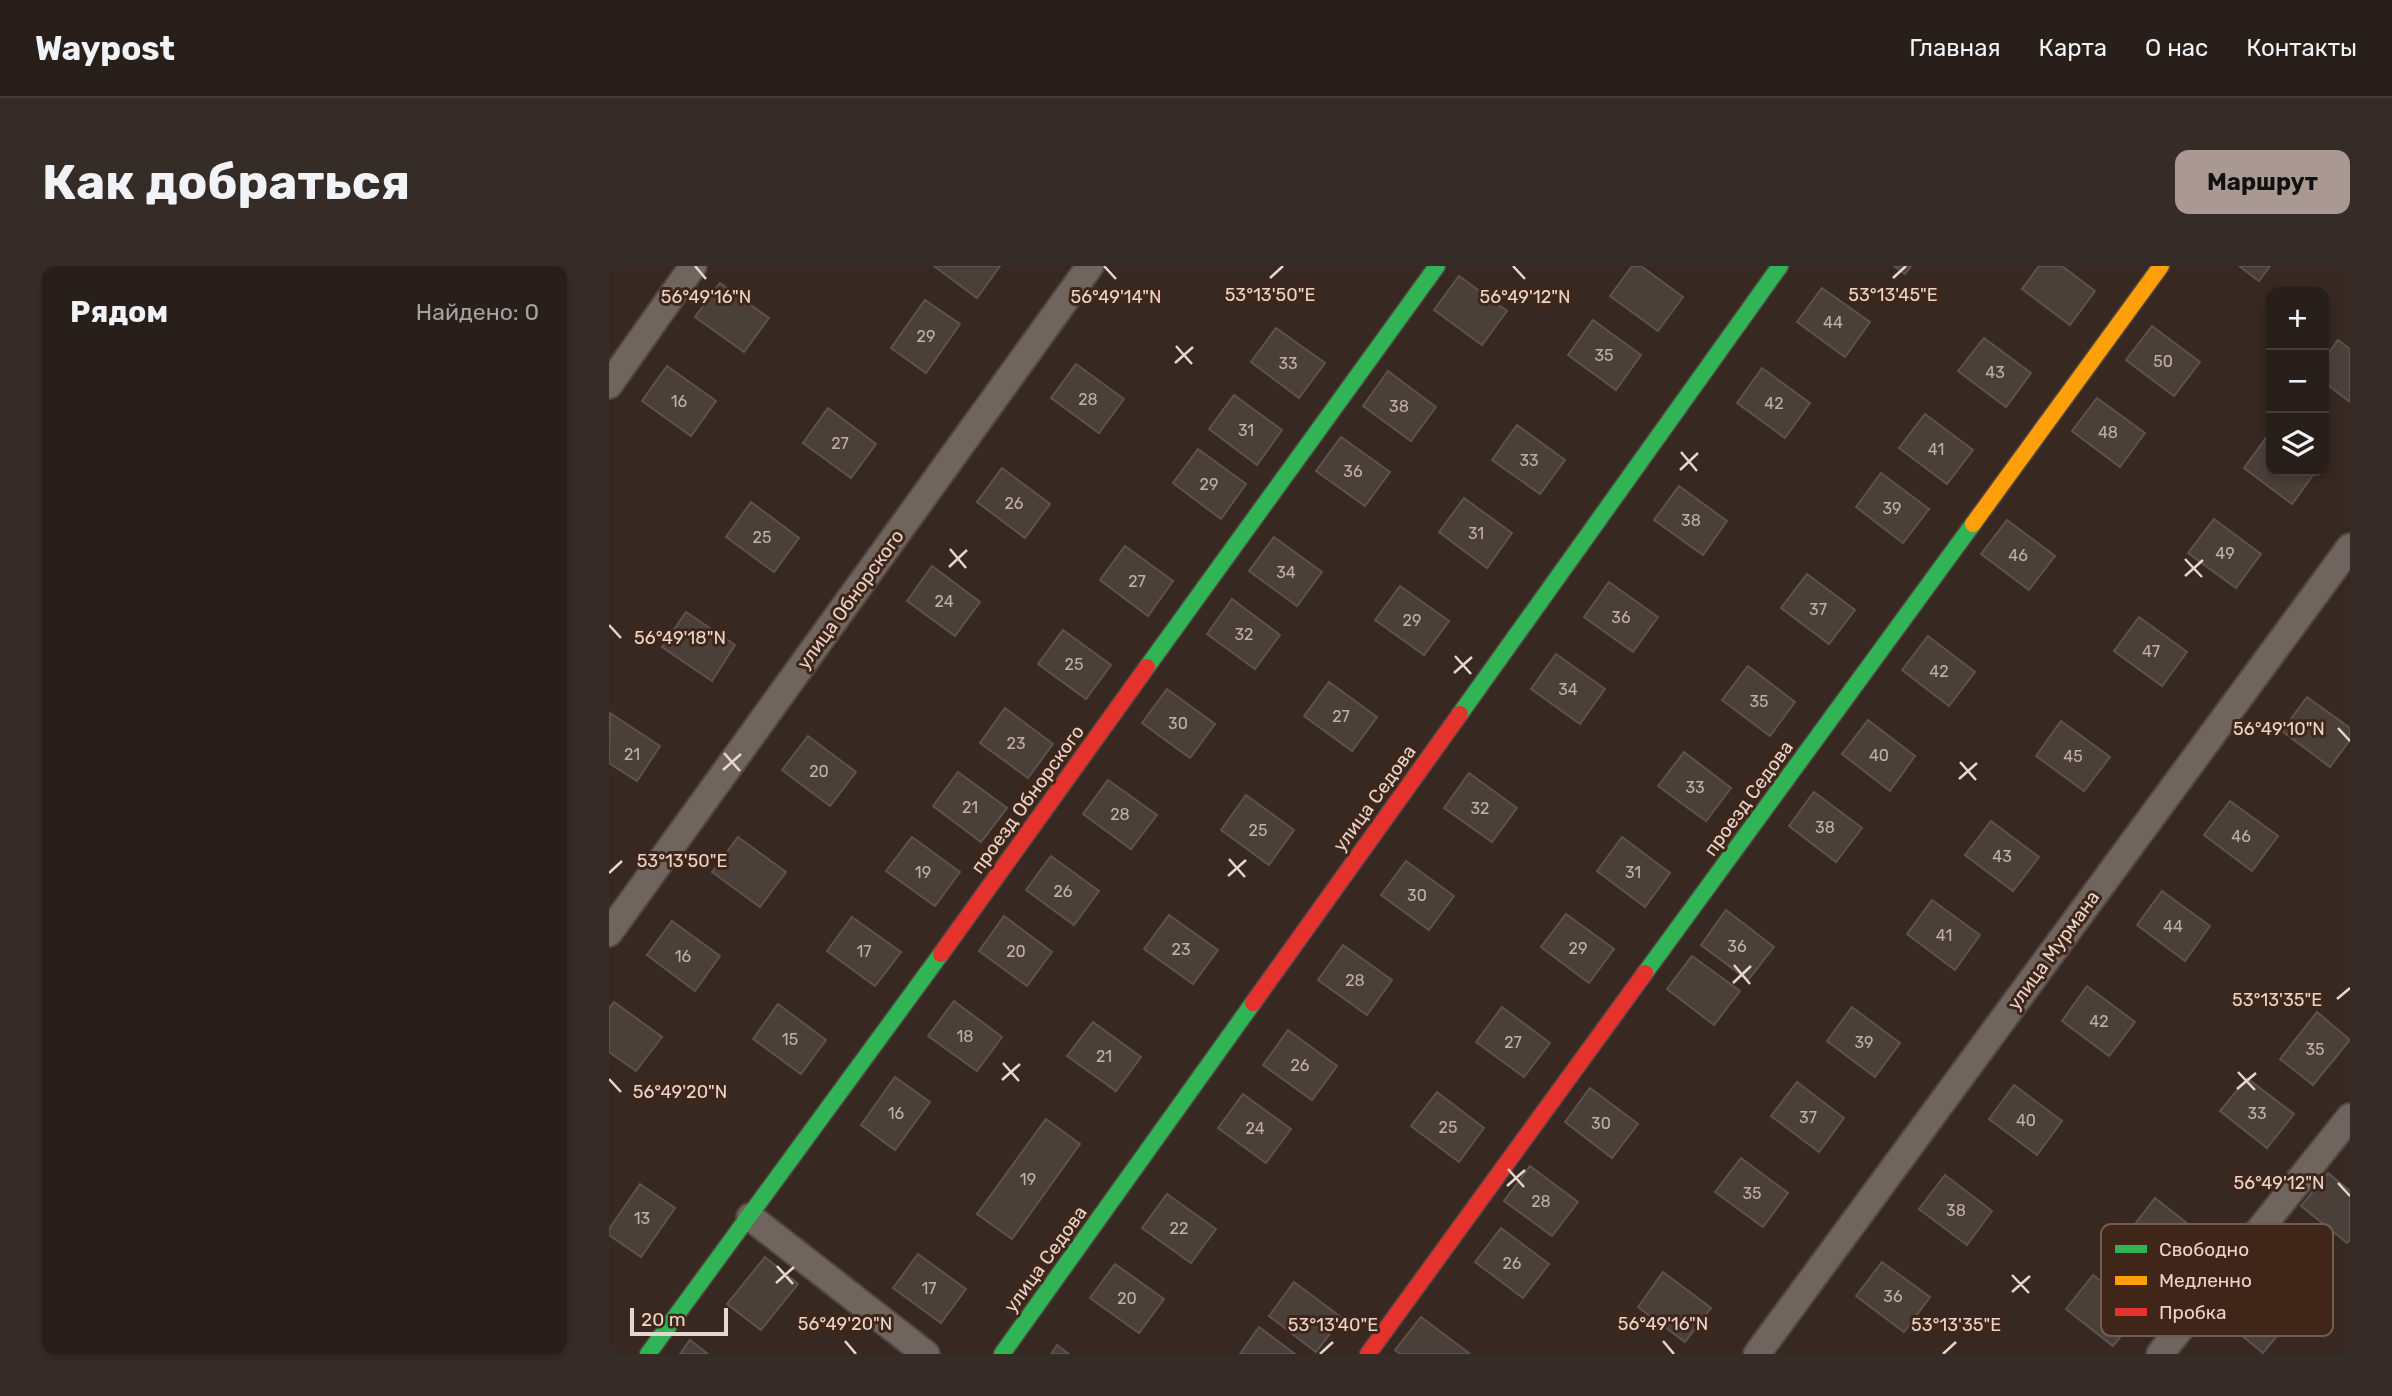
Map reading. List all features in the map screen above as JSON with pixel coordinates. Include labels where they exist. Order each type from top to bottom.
[{"type":"street","points":[[609,385],[693,266]]},
{"type":"street","name":"улица Обнорского","points":[[609,933],[1090,266]]},
{"type":"street","name":"проезд Обнорского","points":[[648,1354],[750,1217],[1437,266]]},
{"type":"street","name":"улица Седова","points":[[1002,1354],[1780,266]]},
{"type":"street","name":"проезд Седова","points":[[1368,1354],[2161,266]]},
{"type":"street","name":"улица Мурмана","points":[[1756,1354],[2350,547]]},
{"type":"street","points":[[2264,1224],[2350,1117]]},
{"type":"street","points":[[750,1217],[926,1354]]},
{"type":"street","points":[[2160,1354],[2174,1336]]},
{"type":"building","points":[[934,266],[1000,266],[977,298]]},
{"type":"building","points":[[1632,266],[1641,266],[1683,297],[1658,331],[1610,296]]},
{"type":"building","points":[[1894,266],[1911,266],[1905,274]]},
{"type":"building","points":[[2039,266],[2062,266],[2095,291],[2070,325],[2022,289]]},
{"type":"building","points":[[2239,266],[2270,266],[2259,281]]},
{"type":"building","points":[[1459,276],[1507,311],[1482,345],[1434,310]]},
{"type":"building","points":[[720,283],[769,318],[744,352],[695,317]]},
{"type":"building","points":[[1822,288],[1870,322],[1845,357],[1797,322]]},
{"type":"building","points":[[925,300],[960,324],[926,373],[891,348]]},
{"type":"building","points":[[1593,320],[1641,355],[1616,390],[1568,355]]},
{"type":"building","points":[[2152,326],[2200,362],[2174,396],[2126,360]]},
{"type":"building","points":[[1276,328],[1325,363],[1299,398],[1251,362]]},
{"type":"building","points":[[1984,338],[2031,373],[2006,407],[1958,371]]},
{"type":"building","points":[[2338,340],[2350,349],[2350,402],[2329,386],[2329,353]]},
{"type":"building","points":[[1076,364],[1124,399],[1099,433],[1051,398]]},
{"type":"building","points":[[667,366],[716,401],[691,436],[642,401]]},
{"type":"building","points":[[1762,368],[1810,403],[1785,438],[1737,403]]},
{"type":"building","points":[[1388,371],[1436,407],[1411,441],[1363,406]]},
{"type":"building","points":[[1234,395],[1282,430],[1257,465],[1209,429]]},
{"type":"building","points":[[2097,398],[2145,433],[2120,467],[2072,431]]},
{"type":"building","points":[[828,408],[876,444],[851,478],[803,443]]},
{"type":"building","points":[[1925,414],[1973,450],[1947,484],[1899,448]]},
{"type":"building","points":[[1517,425],[1565,460],[1540,494],[1492,460]]},
{"type":"building","points":[[1341,437],[1390,472],[1365,506],[1316,471]]},
{"type":"building","points":[[2266,438],[2266,476],[2312,476],[2292,504],[2244,468]]},
{"type":"building","points":[[1198,449],[1246,484],[1221,519],[1173,483]]},
{"type":"building","points":[[1002,468],[1050,504],[1025,538],[977,502]]},
{"type":"building","points":[[1881,473],[1929,509],[1903,543],[1856,507]]},
{"type":"building","points":[[1679,486],[1727,521],[1703,555],[1654,520]]},
{"type":"building","points":[[1464,498],[1512,533],[1487,568],[1439,532]]},
{"type":"building","points":[[751,502],[799,538],[774,572],[726,537]]},
{"type":"building","points":[[2214,519],[2261,554],[2236,588],[2188,553]]},
{"type":"building","points":[[2007,520],[2055,556],[2029,590],[1981,554]]},
{"type":"building","points":[[1274,537],[1322,572],[1297,606],[1249,571]]},
{"type":"building","points":[[1125,546],[1173,581],[1148,616],[1100,580]]},
{"type":"building","points":[[932,566],[980,602],[955,636],[907,601]]},
{"type":"building","points":[[1807,574],[1855,610],[1829,644],[1781,608]]},
{"type":"building","points":[[1609,582],[1658,617],[1633,652],[1584,617]]},
{"type":"building","points":[[1400,586],[1449,621],[1424,655],[1375,620]]},
{"type":"building","points":[[1232,599],[1280,635],[1255,669],[1207,634]]},
{"type":"building","points":[[686,612],[735,645],[712,681],[662,647]]},
{"type":"building","points":[[2139,617],[2187,652],[2162,686],[2114,651]]},
{"type":"building","points":[[1063,630],[1111,665],[1086,699],[1038,664]]},
{"type":"building","points":[[1928,636],[1975,672],[1949,706],[1902,670]]},
{"type":"building","points":[[1556,654],[1605,689],[1580,724],[1531,689]]},
{"type":"building","points":[[1748,666],[1795,702],[1770,736],[1722,700]]},
{"type":"building","points":[[1329,682],[1377,717],[1352,751],[1304,716]]},
{"type":"building","points":[[1167,689],[1215,724],[1190,758],[1142,723]]},
{"type":"building","points":[[2307,697],[2350,728],[2350,740],[2330,767],[2282,731]]},
{"type":"building","points":[[1005,708],[1053,744],[1028,778],[980,743]]},
{"type":"building","points":[[610,713],[660,746],[637,781],[609,763]]},
{"type":"building","points":[[1868,720],[1915,756],[1890,791],[1842,754]]},
{"type":"building","points":[[2061,721],[2110,757],[2084,791],[2036,756]]},
{"type":"building","points":[[808,736],[856,772],[830,806],[782,770]]},
{"type":"building","points":[[1684,752],[1731,788],[1706,821],[1658,786]]},
{"type":"building","points":[[958,772],[1007,808],[981,842],[933,806]]},
{"type":"building","points":[[1469,773],[1517,808],[1492,842],[1444,808]]},
{"type":"building","points":[[1108,780],[1157,815],[1131,849],[1083,814]]},
{"type":"building","points":[[1814,792],[1862,828],[1836,862],[1789,826]]},
{"type":"building","points":[[1246,795],[1294,830],[1269,865],[1221,830]]},
{"type":"building","points":[[2230,801],[2278,836],[2252,871],[2204,835]]},
{"type":"building","points":[[1991,821],[2039,857],[2013,891],[1965,855]]},
{"type":"building","points":[[738,837],[786,872],[760,907],[712,872]]},
{"type":"building","points":[[912,837],[960,872],[935,906],[886,871]]},
{"type":"building","points":[[1622,837],[1670,873],[1645,907],[1597,871]]},
{"type":"building","points":[[1051,856],[1099,891],[1074,925],[1026,890]]},
{"type":"building","points":[[1406,861],[1454,896],[1429,930],[1381,895]]},
{"type":"building","points":[[2162,891],[2210,926],[2185,961],[2137,925]]},
{"type":"building","points":[[1932,900],[1980,935],[1955,970],[1907,934]]},
{"type":"building","points":[[1726,910],[1774,947],[1748,980],[1701,945]]},
{"type":"building","points":[[1566,914],[1614,949],[1589,983],[1541,947]]},
{"type":"building","points":[[1169,915],[1218,950],[1193,984],[1144,949]]},
{"type":"building","points":[[1004,916],[1052,952],[1027,986],[979,951]]},
{"type":"building","points":[[852,917],[901,952],[875,986],[827,951]]},
{"type":"building","points":[[672,921],[720,956],[695,991],[647,955]]},
{"type":"building","points":[[1343,945],[1392,980],[1367,1015],[1318,980]]},
{"type":"building","points":[[1692,956],[1740,991],[1714,1025],[1667,989]]},
{"type":"building","points":[[2087,986],[2135,1022],[2109,1056],[2062,1021]]},
{"type":"building","points":[[954,1001],[1002,1037],[977,1071],[928,1036]]},
{"type":"building","points":[[614,1002],[662,1037],[636,1071],[609,1052],[609,1008]]},
{"type":"building","points":[[778,1004],[826,1040],[801,1074],[753,1039]]},
{"type":"building","points":[[1502,1007],[1550,1043],[1524,1077],[1476,1042]]},
{"type":"building","points":[[1852,1007],[1900,1043],[1875,1077],[1827,1041]]},
{"type":"building","points":[[2317,1012],[2350,1040],[2313,1085],[2280,1059]]},
{"type":"building","points":[[1093,1022],[1141,1057],[1116,1091],[1067,1056]]},
{"type":"building","points":[[1288,1030],[1337,1066],[1312,1100],[1263,1065]]},
{"type":"building","points":[[895,1077],[930,1102],[895,1150],[861,1125]]},
{"type":"building","points":[[2247,1078],[2294,1114],[2267,1148],[2220,1111]]},
{"type":"building","points":[[1797,1082],[1844,1118],[1819,1152],[1771,1116]]},
{"type":"building","points":[[2014,1085],[2062,1121],[2037,1155],[1989,1119]]},
{"type":"building","points":[[1590,1088],[1638,1124],[1612,1158],[1565,1122]]},
{"type":"building","points":[[1437,1092],[1484,1128],[1459,1162],[1411,1126]]},
{"type":"building","points":[[1243,1094],[1291,1129],[1266,1163],[1218,1128]]},
{"type":"building","points":[[1046,1119],[1080,1144],[1012,1239],[977,1214]]},
{"type":"building","points":[[1741,1158],[1788,1193],[1763,1227],[1715,1192]]},
{"type":"building","points":[[1530,1166],[1578,1202],[1552,1236],[1504,1201]]},
{"type":"building","points":[[2328,1173],[2350,1191],[2350,1240],[2347,1243],[2333,1232],[2333,1224],[2323,1224],[2301,1206]]},
{"type":"building","points":[[1945,1175],[1992,1211],[1967,1245],[1919,1209]]},
{"type":"building","points":[[640,1184],[675,1208],[641,1257],[609,1235],[609,1229]]},
{"type":"building","points":[[1167,1194],[1216,1229],[1191,1263],[1142,1228]]},
{"type":"building","points":[[2155,1198],[2188,1224],[2135,1224]]},
{"type":"building","points":[[1501,1228],[1549,1264],[1523,1298],[1475,1262]]},
{"type":"building","points":[[918,1254],[966,1289],[941,1323],[893,1288]]},
{"type":"building","points":[[765,1257],[798,1284],[761,1330],[727,1304]]},
{"type":"building","points":[[1882,1262],[1930,1297],[1904,1332],[1856,1296]]},
{"type":"building","points":[[1115,1264],[1164,1299],[1139,1333],[1090,1298]]},
{"type":"building","points":[[1663,1272],[1711,1308],[1685,1342],[1638,1307]]},
{"type":"building","points":[[2093,1275],[2101,1281],[2101,1336],[2121,1336],[2113,1346],[2066,1309]]},
{"type":"building","points":[[1294,1282],[1342,1318],[1316,1352],[1269,1316]]},
{"type":"building","points":[[1421,1317],[1469,1353],[1400,1354],[1395,1350]]},
{"type":"building","points":[[1259,1327],[1295,1354],[1240,1354]]},
{"type":"building","points":[[2242,1336],[2277,1336],[2263,1353]]},
{"type":"building","points":[[690,1340],[708,1354],[680,1354]]},
{"type":"building","points":[[1057,1345],[1069,1354],[1051,1354]]},
{"type":"traffic: fast","points":[[1147,667],[1437,266]]},
{"type":"traffic: fast","points":[[1460,714],[1780,266]]},
{"type":"traffic: fast","points":[[1645,973],[1973,524]]},
{"type":"traffic: fast","points":[[648,1354],[941,954]]},
{"type":"traffic: fast","points":[[1002,1354],[1253,1003]]},
{"type":"traffic: slow","points":[[1973,524],[2161,266]]},
{"type":"traffic: jam","points":[[941,954],[1147,667]]},
{"type":"traffic: jam","points":[[1253,1003],[1460,714]]},
{"type":"traffic: jam","points":[[1368,1354],[1645,973]]}]
